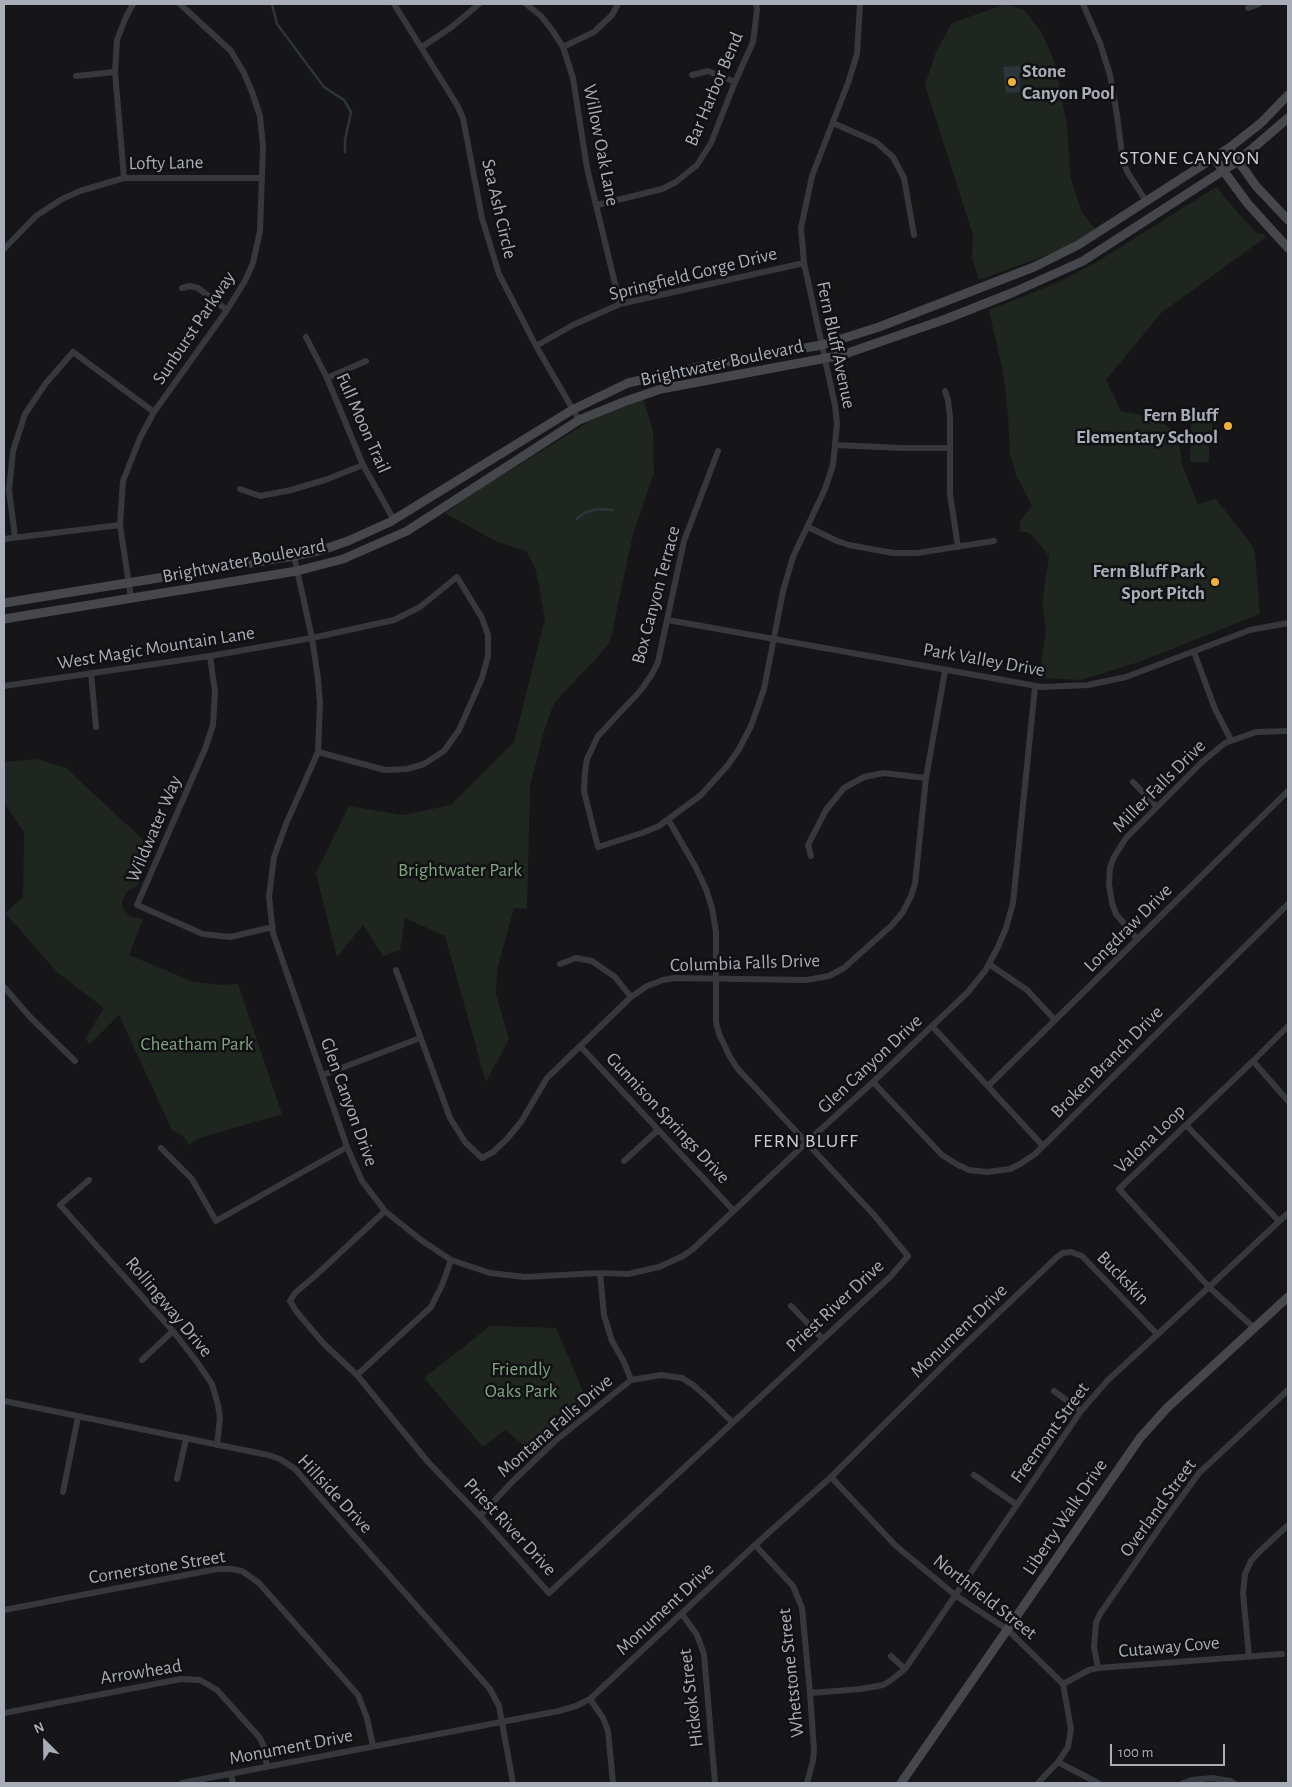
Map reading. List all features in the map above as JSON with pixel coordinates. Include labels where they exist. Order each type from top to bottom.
[{"type":"street","points":[[124,178],[115,72],[117,40],[133,4]]},
{"type":"street","name":"Sunburst Parkway","points":[[131,598],[120,525],[123,481],[140,438],[154,412],[227,310],[245,281],[258,245],[260,231],[263,147],[260,116],[244,72],[231,51],[180,4]]},
{"type":"street","name":"Sea Ash Circle","points":[[394,4],[458,105],[463,118],[482,218],[499,274],[536,346],[579,420]]},
{"type":"street","points":[[422,47],[454,26],[480,4]]},
{"type":"street","name":"Willow Oak Lane","points":[[526,4],[541,16],[563,47],[573,78],[587,168],[620,304]]},
{"type":"street","points":[[563,47],[594,32],[612,15],[618,4]]},
{"type":"street","name":"Bar Harbor Bend","points":[[597,205],[662,189],[676,182],[697,165],[711,143],[734,82],[753,42],[756,4]]},
{"type":"street","name":"Fern Bluff Avenue","points":[[598,847],[642,833],[668,820],[701,795],[720,775],[739,749],[751,726],[764,689],[783,591],[793,557],[830,477],[837,424],[835,405],[804,263],[801,238],[803,214],[812,176],[857,54],[860,4]]},
{"type":"street","points":[[1084,4],[1093,24],[1110,75],[1123,162],[1146,201]]},
{"type":"street","points":[[1248,8],[1259,4]]},
{"type":"street","points":[[692,76],[708,71],[734,82]]},
{"type":"street","points":[[76,76],[115,72]]},
{"type":"street","name":"Brightwater Boulevard","points":[[4,603],[294,556],[322,550],[348,541],[394,520],[572,410],[628,383],[707,365],[822,344],[879,327],[1034,267],[1078,245],[1229,148],[1262,123],[1288,95]]},
{"type":"street","name":"Brightwater Boulevard","points":[[4,619],[297,571],[343,559],[407,531],[579,420],[626,401],[662,389],[842,355],[946,319],[1014,292],[1083,261],[1238,161],[1288,118]]},
{"type":"street","points":[[833,123],[876,142],[893,157],[904,178],[914,235]]},
{"type":"street","points":[[1229,148],[1256,186],[1288,220]]},
{"type":"street","points":[[1214,158],[1248,204],[1288,248]]},
{"type":"street","name":"Lofty Lane","points":[[4,250],[36,216],[62,199],[124,178],[261,178]]},
{"type":"street","name":"Springfield Gorge Drive","points":[[536,346],[573,325],[620,304],[804,263]]},
{"type":"street","points":[[182,288],[190,286],[198,288],[227,310]]},
{"type":"street","name":"Full Moon Trail","points":[[306,337],[327,378],[363,465],[394,520]]},
{"type":"street","points":[[15,537],[9,483],[13,451],[24,414],[46,383],[73,352],[154,412]]},
{"type":"street","points":[[327,378],[366,361]]},
{"type":"street","points":[[944,391],[948,400],[950,418],[951,503],[958,546]]},
{"type":"street","points":[[835,445],[949,448]]},
{"type":"street","name":"Box Canyon Terrace","points":[[598,847],[584,792],[584,772],[587,759],[598,736],[641,690],[652,674],[660,655],[684,541],[718,451]]},
{"type":"street","points":[[240,489],[260,496],[292,490],[325,480],[363,465]]},
{"type":"street","points":[[4,539],[120,525]]},
{"type":"street","points":[[808,528],[849,545],[893,553],[917,553],[994,542]]},
{"type":"street","name":"Glen Canyon Drive","points":[[294,556],[312,638],[320,703],[318,752],[286,824],[274,858],[269,897],[272,927],[279,953],[347,1147],[362,1181],[385,1211],[421,1240],[451,1260],[490,1273],[525,1277],[600,1273],[628,1274],[659,1267],[671,1262],[693,1249],[933,1027],[968,992],[989,964],[1006,928],[1013,903],[1035,687]]},
{"type":"street","name":"West Magic Mountain Lane","points":[[4,686],[210,656],[312,638],[394,620],[420,607],[456,577],[482,618],[488,636],[488,656],[482,678],[459,730],[444,751],[424,764],[406,769],[386,770],[318,752]]},
{"type":"street","name":"Park Valley Drive","points":[[668,620],[1035,687],[1068,687],[1107,682],[1126,677],[1250,630],[1288,623]]},
{"type":"street","points":[[1194,652],[1215,710],[1231,740]]},
{"type":"street","name":"Wildwater Way","points":[[210,656],[215,692],[213,725],[205,749],[138,905],[203,934],[230,937],[272,927]]},
{"type":"street","name":"Columbia Falls Drive","points":[[396,970],[450,1118],[465,1142],[482,1158],[493,1152],[506,1140],[521,1122],[547,1078],[631,997],[647,986],[674,978],[806,980],[828,976],[848,965],[892,925],[909,901],[915,884],[926,778],[945,671]]},
{"type":"street","points":[[91,673],[96,727]]},
{"type":"street","name":"Miller Falls Drive","points":[[1137,939],[1120,919],[1112,903],[1108,884],[1110,868],[1119,847],[1156,806],[1215,750],[1231,740],[1256,732],[1275,730],[1288,732]]},
{"type":"street","points":[[811,856],[808,846],[826,810],[844,788],[864,777],[884,773],[926,778]]},
{"type":"street","points":[[1132,782],[1156,806]]},
{"type":"street","name":"Longdraw Drive","points":[[988,1086],[1288,791]]},
{"type":"street","points":[[668,820],[695,866],[711,902],[716,932],[716,1022],[722,1040],[737,1068],[807,1142]]},
{"type":"street","name":"Broken Branch Drive","points":[[874,1082],[942,1155],[958,1165],[975,1171],[987,1172],[1010,1169],[1030,1158],[1043,1146],[1288,904]]},
{"type":"street","points":[[560,964],[576,958],[592,961],[615,978],[631,997]]},
{"type":"street","points":[[989,964],[1027,990],[1055,1020]]},
{"type":"street","points":[[4,987],[31,1018],[75,1061]]},
{"type":"street","name":"Valona Loop","points":[[1209,1287],[1119,1189],[1253,1062],[1288,1026]]},
{"type":"street","points":[[933,1027],[1043,1146]]},
{"type":"street","points":[[323,1075],[420,1038]]},
{"type":"street","name":"Gunnison Springs Drive","points":[[581,1047],[733,1210]]},
{"type":"street","points":[[1253,1062],[1288,1101]]},
{"type":"street","points":[[1186,1125],[1279,1221]]},
{"type":"street","points":[[624,1161],[658,1130]]},
{"type":"street","name":"Priest River Drive","points":[[385,1211],[295,1293],[290,1301],[324,1344],[357,1375],[428,1462],[480,1516],[549,1593],[891,1276],[908,1256],[807,1142]]},
{"type":"street","points":[[161,1148],[192,1179],[216,1221],[347,1147]]},
{"type":"street","name":"Rollingway Drive","points":[[90,1180],[60,1205],[173,1331],[212,1384],[220,1418],[217,1445]]},
{"type":"street","points":[[1254,1328],[1209,1287],[1288,1213]]},
{"type":"street","name":"Buckskin","points":[[1063,1253],[1071,1252],[1082,1256],[1157,1334]]},
{"type":"street","name":"Monument Drive","points":[[182,1783],[559,1711],[590,1699],[754,1545],[831,1477],[956,1354],[1063,1253]]},
{"type":"street","points":[[357,1375],[431,1307],[442,1285],[451,1260]]},
{"type":"street","points":[[600,1273],[604,1315],[612,1341],[624,1362],[631,1380]]},
{"type":"street","name":"Freemont Street","points":[[810,1693],[874,1687],[890,1681],[905,1669],[1081,1411],[1108,1380],[1209,1287]]},
{"type":"street","name":"Liberty Walk Drive","points":[[901,1783],[1140,1438],[1167,1408],[1288,1297]]},
{"type":"street","points":[[791,1306],[823,1339]]},
{"type":"street","points":[[142,1360],[173,1331]]},
{"type":"street","name":"Montana Falls Drive","points":[[480,1516],[555,1441],[631,1380],[661,1375],[682,1378],[710,1399],[732,1422]]},
{"type":"street","name":"Overland Street","points":[[1098,1668],[1094,1647],[1096,1623],[1100,1614],[1199,1473],[1288,1390]]},
{"type":"street","points":[[1054,1391],[1081,1411]]},
{"type":"street","name":"Hillside Drive","points":[[4,1401],[268,1455],[285,1462],[300,1474],[490,1689],[499,1706],[513,1783]]},
{"type":"street","points":[[63,1492],[78,1417]]},
{"type":"street","points":[[177,1479],[186,1439]]},
{"type":"street","points":[[974,1475],[1017,1505]]},
{"type":"street","name":"Northfield Street","points":[[831,1477],[895,1545],[955,1595],[1008,1630],[1063,1684]]},
{"type":"street","points":[[1249,1656],[1243,1593],[1245,1574],[1251,1561],[1258,1553],[1288,1525]]},
{"type":"street","name":"Whetstone Street","points":[[754,1545],[793,1586],[802,1608],[814,1750],[807,1783]]},
{"type":"street","name":"Cornerstone Street","points":[[4,1610],[217,1568],[232,1568],[242,1571],[259,1583],[358,1695],[367,1718],[373,1746]]},
{"type":"street","name":"Hickok Street","points":[[682,1614],[697,1635],[704,1654],[715,1783]]},
{"type":"street","name":"Cutaway Cove","points":[[1063,1684],[1090,1670],[1098,1668],[1282,1654]]},
{"type":"street","points":[[891,1656],[905,1669]]},
{"type":"street","name":"Arrowhead","points":[[4,1713],[181,1679],[200,1680],[217,1690],[260,1738],[264,1747],[267,1767]]},
{"type":"street","points":[[1038,1783],[1058,1762],[1068,1747],[1071,1729],[1063,1684]]},
{"type":"street","points":[[590,1699],[603,1718],[608,1731],[613,1783]]},
{"type":"street","points":[[1058,1762],[1098,1783]]},
{"type":"street","points":[[231,1774],[233,1783]]},
{"type":"street","points":[[1183,1783],[1212,1778],[1234,1783]]},
{"type":"green space","points":[[1006,4],[1024,10],[1042,33],[1055,63],[1067,126],[1071,180],[1082,212],[1095,229],[1063,249],[979,280],[972,258],[973,235],[925,85],[936,52],[952,23]]},
{"type":"green space","points":[[1216,187],[1256,233],[1263,234],[1266,237],[1161,313],[1106,380],[1121,411],[1158,419],[1177,433],[1183,467],[1198,504],[1216,499],[1252,545],[1255,554],[1260,614],[1139,662],[1081,680],[1039,678],[1046,629],[1042,604],[1049,556],[1030,533],[1019,531],[1020,521],[1032,506],[1016,475],[1010,454],[1003,372],[989,310],[1057,283],[1100,260]]},
{"type":"green space","name":"Brightwater Park","points":[[643,399],[653,430],[654,473],[633,534],[610,642],[554,703],[544,731],[530,786],[527,909],[514,908],[497,970],[496,994],[509,1039],[486,1082],[445,936],[405,918],[400,950],[383,956],[363,925],[337,957],[316,873],[349,806],[403,815],[451,805],[514,742],[545,619],[536,570],[526,551],[495,541],[445,513],[480,489],[590,421]]},
{"type":"green space","points":[[1192,409],[1213,409],[1212,444],[1209,444],[1209,462],[1190,462]]},
{"type":"green space","name":"Cheatham Park","points":[[38,759],[66,768],[153,849],[137,886],[128,891],[122,900],[122,907],[130,917],[143,919],[129,955],[194,982],[220,985],[238,984],[282,1114],[197,1139],[189,1145],[183,1136],[172,1130],[119,1015],[90,1044],[85,1039],[104,1008],[58,973],[5,913],[23,897],[24,832],[4,803],[4,762]]},
{"type":"green space","name":"Friendly Oaks Park","points":[[490,1326],[556,1328],[588,1403],[533,1453],[505,1430],[483,1447],[424,1378]]},
{"type":"shaded area","name":"Stone Canyon Pool","points":[[1029,65],[1030,71],[1019,73],[1020,92],[1006,93],[1003,67]]},
{"type":"waterway","points":[[272,4],[277,24],[324,87],[344,100],[351,112],[345,140],[345,152]]},
{"type":"waterway","points":[[577,519],[584,513],[597,509],[613,510]]},
{"type":"place","name":"Stone Canyon Pool","points":[[1012,82]]},
{"type":"place","name":"Fern Bluff Elementary School","points":[[1228,426]]},
{"type":"place","name":"Fern Bluff Park Sport Pitch","points":[[1215,582]]},
{"type":"district","name":"STONE CANYON","points":[[1190,158]]},
{"type":"district","name":"FERN BLUFF","points":[[806,1141]]}]
